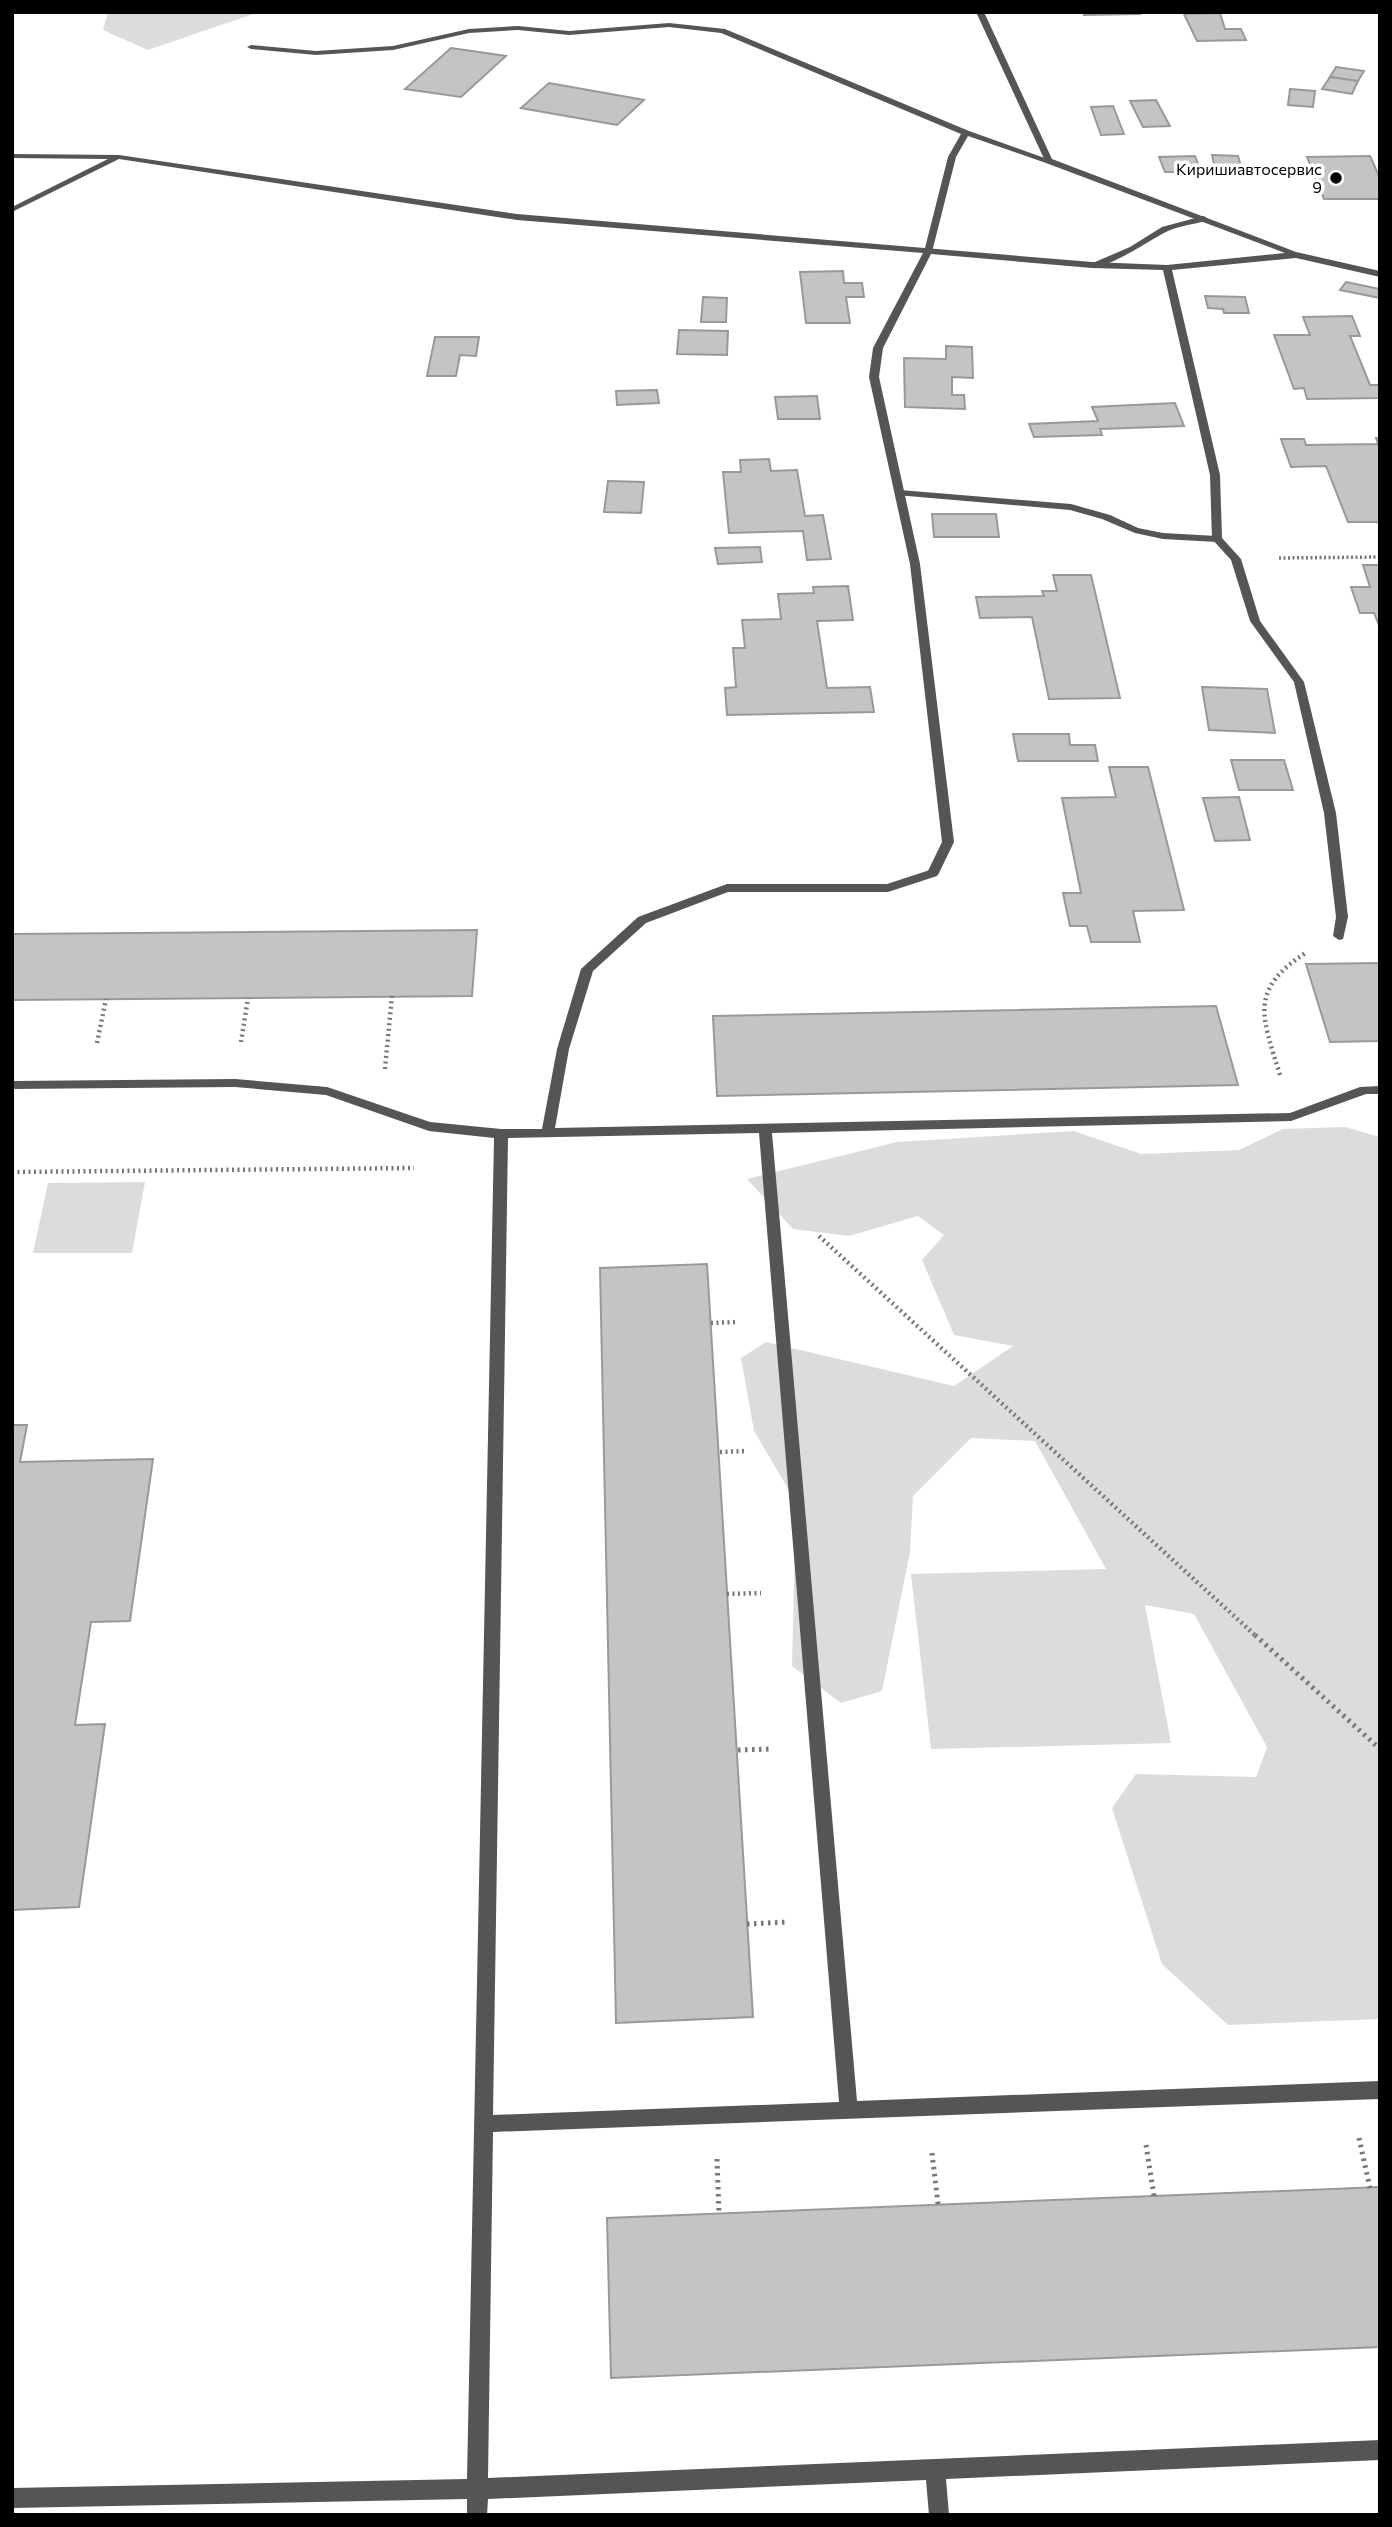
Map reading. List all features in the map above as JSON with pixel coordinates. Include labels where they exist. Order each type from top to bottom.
[{"type":"street","points":[[980,12],[1049,161]]},
{"type":"street","points":[[251,47],[316,52],[393,48],[469,31],[518,28],[569,33],[669,25],[722,31],[966,133],[1049,161],[1296,255],[1380,274]]},
{"type":"street","points":[[548,1133],[563,1049],[587,969],[642,920],[727,888],[888,888],[933,873],[948,842],[915,564],[874,377],[878,348],[928,252],[951,157],[966,133]]},
{"type":"street","points":[[12,156],[119,157],[517,217],[1092,265],[1167,268],[1296,255]]},
{"type":"street","points":[[12,210],[119,157]]},
{"type":"street","points":[[1092,265],[1133,249],[1165,229],[1203,219]]},
{"type":"street","points":[[1167,268],[1215,475],[1217,539],[1236,559],[1255,621],[1299,682],[1330,813],[1342,917],[1339,936]]},
{"type":"street","points":[[900,493],[1071,507],[1106,517],[1135,530],[1163,536],[1217,539]]},
{"type":"street","points":[[12,1085],[235,1083],[327,1091],[429,1126],[501,1134],[1291,1117],[1365,1090],[1380,1090]]},
{"type":"street","points":[[765,1128],[849,2110]]},
{"type":"street","points":[[477,2515],[501,1134]]},
{"type":"street","points":[[484,2124],[1380,2090]]},
{"type":"street","points":[[12,2498],[478,2488],[1380,2451]]},
{"type":"street","points":[[935,2469],[939,2515]]},
{"type":"path","points":[[1236,559],[1380,557]]},
{"type":"path","points":[[1291,1117],[1261,1009],[1270,982],[1292,961],[1339,936]]},
{"type":"path","points":[[382,1109],[392,996]]},
{"type":"path","points":[[12,1172],[417,1168]]},
{"type":"path","points":[[769,1191],[1380,1749]]},
{"type":"shaded area","points":[[108,12],[259,12],[148,50],[103,30]]},
{"type":"shaded area","points":[[1345,1127],[1380,1137],[1380,2019],[1228,2025],[1162,1964],[1112,1808],[1136,1774],[1256,1777],[1267,1747],[1194,1614],[1145,1605],[1171,1743],[931,1749],[911,1574],[1106,1569],[1035,1441],[971,1438],[913,1496],[910,1552],[882,1691],[841,1703],[792,1666],[796,1502],[754,1431],[741,1358],[766,1342],[954,1386],[1013,1346],[954,1335],[922,1260],[944,1235],[918,1216],[849,1236],[793,1229],[747,1179],[897,1142],[1074,1131],[1141,1154],[1239,1150],[1283,1129]]},
{"type":"shaded area","points":[[145,1182],[132,1253],[33,1253],[48,1183]]},
{"type":"building","points":[[1083,12],[1139,12],[1140,14],[1084,15]]},
{"type":"building","points":[[1220,13],[1225,29],[1241,29],[1246,40],[1197,41],[1184,14]]},
{"type":"building","points":[[451,48],[506,56],[461,97],[405,89]]},
{"type":"building","points":[[1336,67],[1364,71],[1358,81],[1330,77]]},
{"type":"building","points":[[1330,77],[1358,81],[1352,94],[1322,89]]},
{"type":"building","points":[[549,83],[644,100],[617,125],[521,108]]},
{"type":"building","points":[[1290,89],[1315,91],[1313,107],[1288,105]]},
{"type":"building","points":[[1156,100],[1170,126],[1143,127],[1130,101]]},
{"type":"building","points":[[1113,106],[1124,134],[1101,135],[1091,107]]},
{"type":"building","points":[[1212,155],[1238,156],[1243,173],[1216,173]]},
{"type":"building","points":[[1195,156],[1201,172],[1165,172],[1159,157]]},
{"type":"building","points":[[1370,156],[1380,178],[1380,199],[1324,199],[1307,157]]},
{"type":"building","points":[[843,271],[844,283],[862,283],[864,297],[846,297],[850,323],[806,323],[800,272]]},
{"type":"building","points":[[1346,282],[1380,289],[1380,298],[1340,290]]},
{"type":"building","points":[[1205,296],[1245,297],[1249,313],[1224,313],[1223,309],[1208,308]]},
{"type":"building","points":[[703,297],[727,298],[726,322],[701,322]]},
{"type":"building","points":[[1352,316],[1360,336],[1350,336],[1370,385],[1380,385],[1380,398],[1307,399],[1304,388],[1294,389],[1274,335],[1310,335],[1303,317]]},
{"type":"building","points":[[679,330],[728,331],[727,355],[677,354]]},
{"type":"building","points":[[435,337],[479,337],[476,356],[460,355],[456,376],[427,376]]},
{"type":"building","points":[[946,346],[972,347],[973,378],[952,377],[952,395],[964,395],[965,409],[905,407],[904,358],[946,359]]},
{"type":"building","points":[[657,390],[659,403],[617,405],[616,391]]},
{"type":"building","points":[[817,396],[820,419],[778,419],[775,397]]},
{"type":"building","points":[[1175,403],[1184,426],[1100,429],[1102,435],[1034,437],[1029,424],[1098,421],[1092,407]]},
{"type":"building","points":[[1376,438],[1380,438],[1380,528],[1378,522],[1348,522],[1326,466],[1291,467],[1281,439],[1304,439],[1306,445],[1378,444]]},
{"type":"building","points":[[769,459],[771,471],[797,470],[805,516],[823,515],[831,559],[807,560],[803,531],[729,533],[723,472],[741,472],[740,460]]},
{"type":"building","points":[[608,481],[644,482],[641,513],[604,512]]},
{"type":"building","points":[[932,514],[996,514],[999,537],[934,537]]},
{"type":"building","points":[[760,547],[762,562],[718,564],[715,548]]},
{"type":"building","points":[[1363,565],[1380,565],[1380,628],[1374,613],[1360,613],[1351,587],[1370,587]]},
{"type":"building","points":[[1053,575],[1091,575],[1120,698],[1049,699],[1032,617],[980,618],[976,597],[1044,596],[1042,591],[1057,591]]},
{"type":"building","points":[[848,586],[853,620],[817,621],[827,688],[870,687],[874,712],[727,715],[725,688],[736,687],[733,648],[745,648],[742,620],[781,619],[778,594],[814,593],[813,587]]},
{"type":"building","points":[[1202,687],[1267,689],[1275,733],[1209,730]]},
{"type":"building","points":[[1013,734],[1069,734],[1070,745],[1095,745],[1098,761],[1018,761]]},
{"type":"building","points":[[1231,760],[1284,760],[1293,790],[1239,790]]},
{"type":"building","points":[[1109,767],[1148,767],[1184,910],[1133,911],[1140,942],[1091,942],[1087,926],[1070,926],[1063,893],[1081,893],[1062,798],[1116,797]]},
{"type":"building","points":[[1239,797],[1250,840],[1215,841],[1203,798]]},
{"type":"building","points":[[477,930],[472,996],[12,1000],[12,934]]},
{"type":"building","points":[[1380,963],[1380,1041],[1330,1042],[1306,964]]},
{"type":"building","points":[[1216,1006],[1238,1085],[717,1096],[713,1016]]},
{"type":"building","points":[[707,1264],[753,2017],[616,2023],[600,1268]]},
{"type":"building","points":[[12,1425],[27,1425],[20,1462],[153,1459],[130,1621],[91,1622],[75,1725],[105,1724],[79,1907],[12,1910]]},
{"type":"building","points":[[1380,2187],[1380,2347],[611,2378],[607,2218]]},
{"type":"place","name":"Киришиавтосервис 9","points":[[1336,178]]}]
